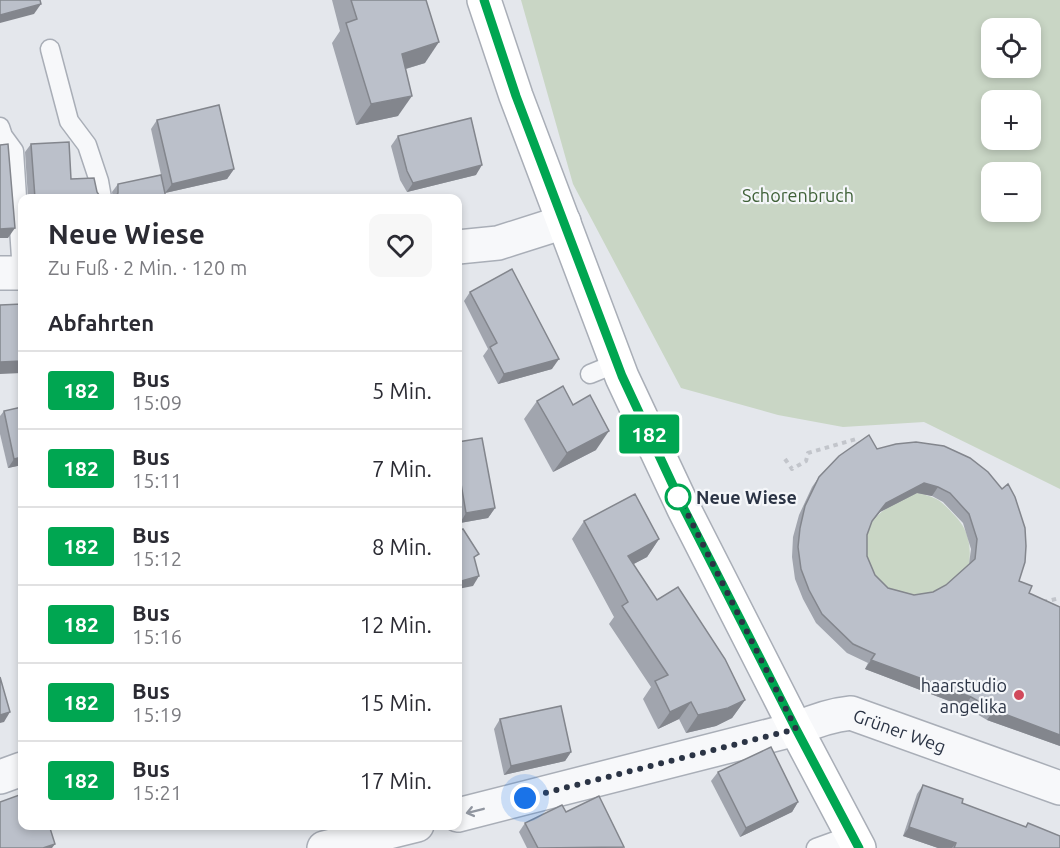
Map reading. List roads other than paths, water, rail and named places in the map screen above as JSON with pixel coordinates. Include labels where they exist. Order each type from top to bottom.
[{"type":"main road","points":[[484,0],[516,96],[564,222],[604,368],[684,509],[856,841]]},
{"type":"street","points":[[462,247],[498,243],[564,222]]},
{"type":"street","points":[[0,273],[18,273]]},
{"type":"street","name":"Grüner Weg","points":[[462,814],[796,729],[835,715],[850,714],[1060,788]]},
{"type":"street","points":[[0,777],[18,770]]},
{"type":"street","points":[[331,839],[386,830]]},
{"type":"lane","points":[[50,49],[69,121],[87,145],[101,194]]},
{"type":"lane","points":[[0,127],[3,136],[14,151],[18,212]]},
{"type":"lane","points":[[816,848],[856,841]]},
{"type":"place","name":"Neue Wiese","points":[[678,497]]},
{"type":"place","name":"haarstudio angelika","points":[[1019,695]]},
{"type":"park label","name":"Schorenbruch","points":[[798,195]]}]
